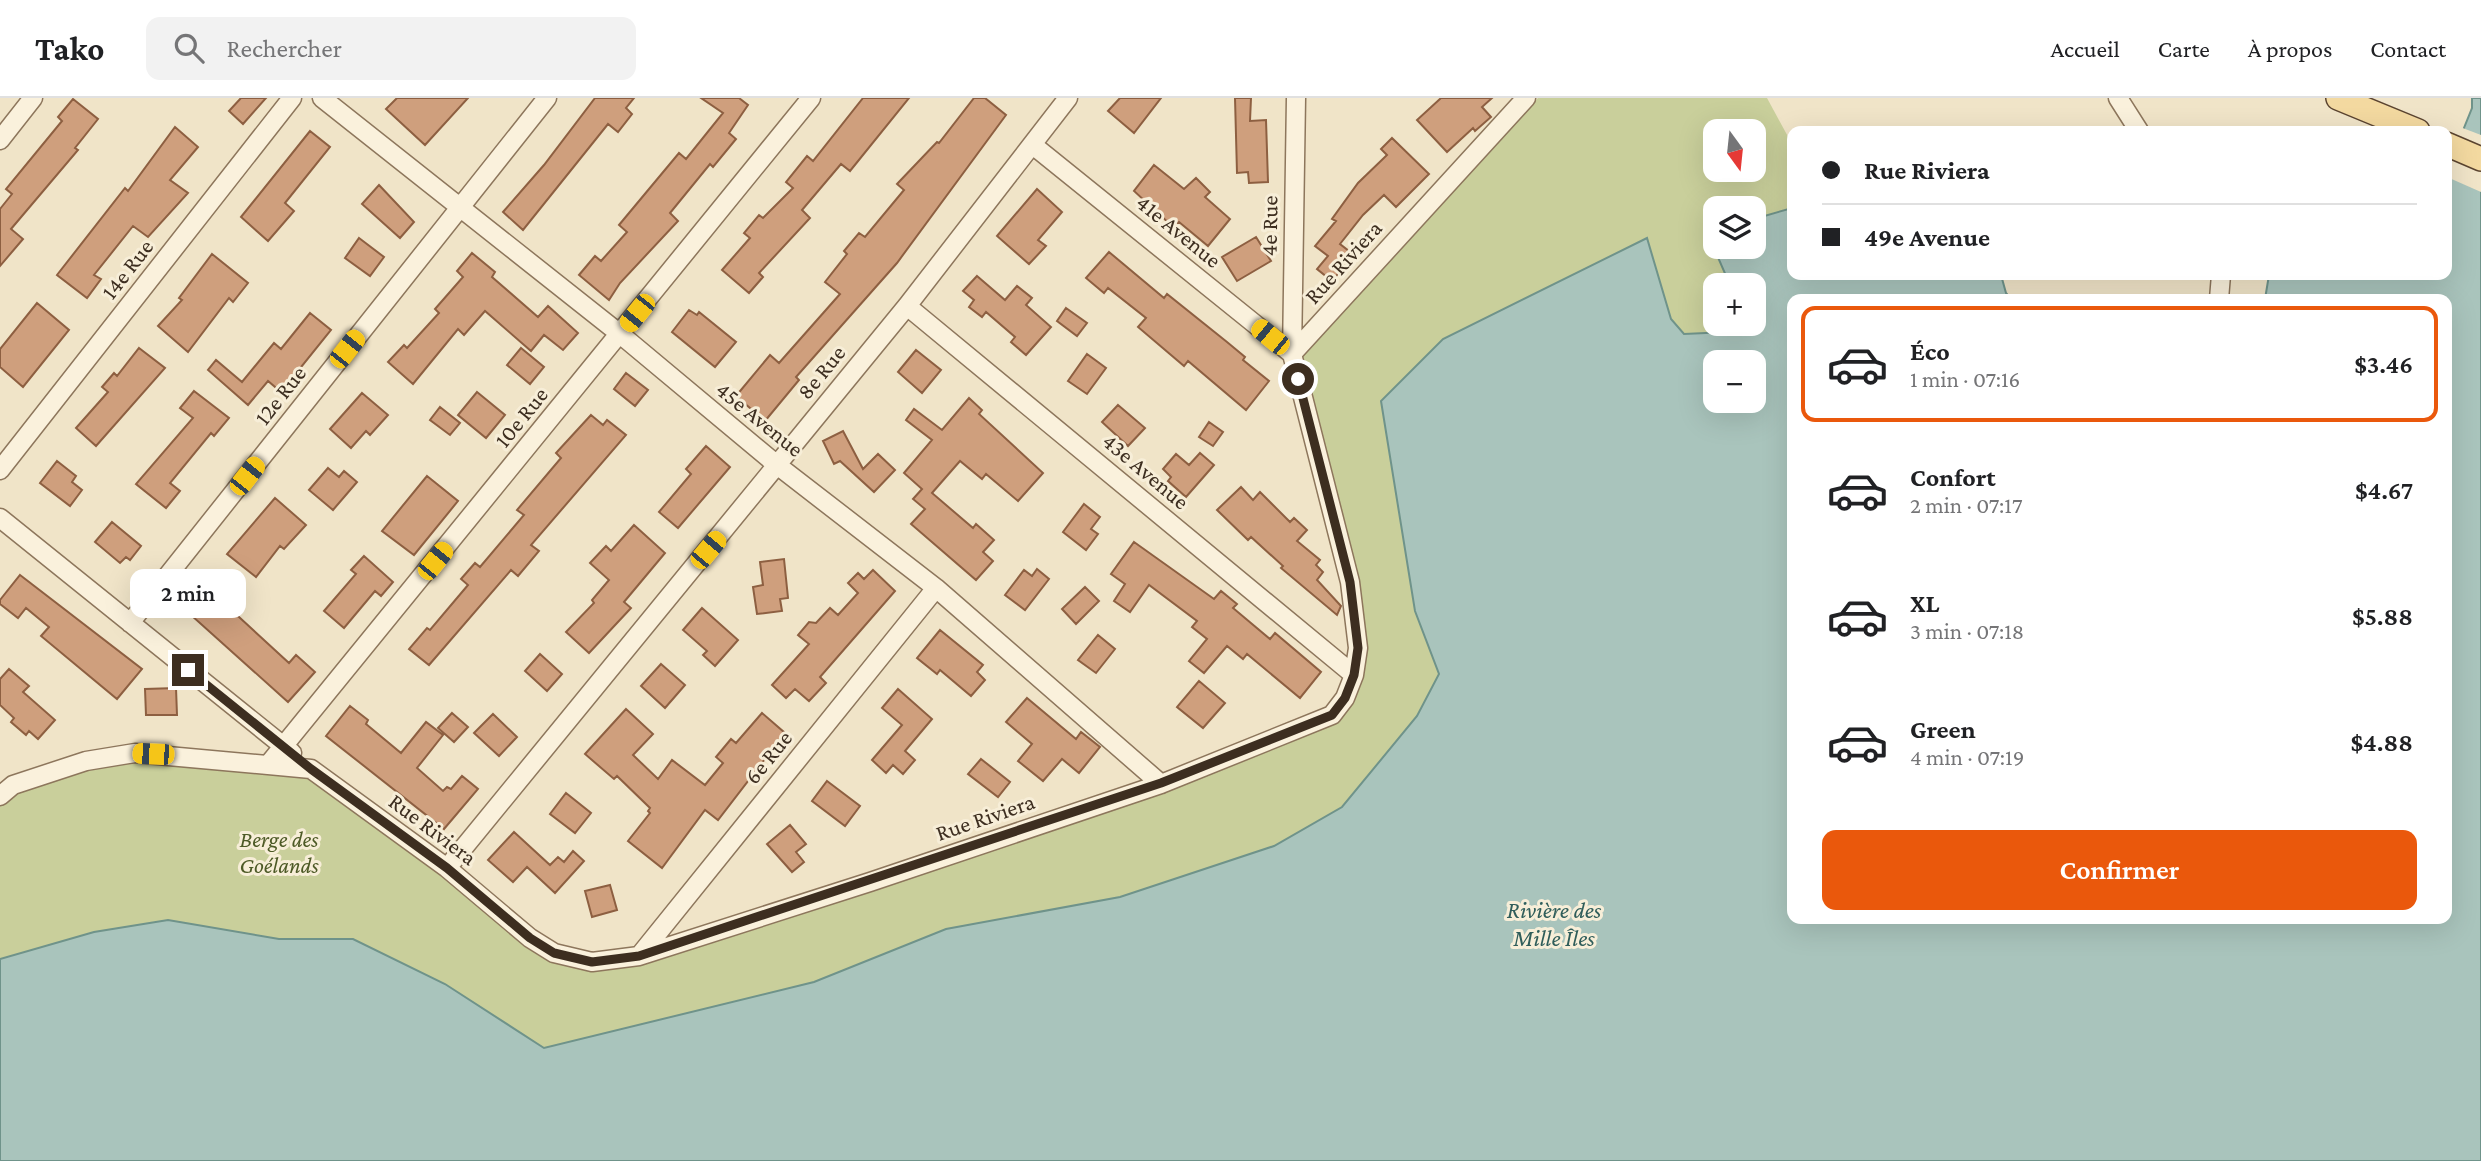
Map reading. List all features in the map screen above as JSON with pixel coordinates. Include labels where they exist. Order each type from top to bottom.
[{"type":"main road","points":[[2338,98],[2406,126]]},
{"type":"main road","points":[[2452,147],[2481,159]]},
{"type":"street","points":[[0,140],[33,98]]},
{"type":"street","name":"14e Rue","points":[[0,470],[292,98]]},
{"type":"street","name":"45e Avenue","points":[[322,98],[620,334],[777,465],[936,587],[1161,783]]},
{"type":"street","name":"12e Rue","points":[[130,623],[547,98]]},
{"type":"street","name":"10e Rue","points":[[268,765],[811,98]]},
{"type":"street","name":"8e Rue","points":[[447,868],[907,306],[1034,146],[1068,98]]},
{"type":"street","name":"4e Rue","points":[[1292,354],[1296,98]]},
{"type":"street","name":"Rue Riviera","points":[[0,518],[311,769],[447,868],[530,938],[554,953],[592,962],[639,956],[1161,783],[1332,715],[1345,698],[1354,675],[1358,648],[1350,582],[1292,354],[1526,98]]},
{"type":"street","points":[[2118,98],[2136,126]]},
{"type":"street","name":"41e Avenue","points":[[1034,146],[1292,354]]},
{"type":"street","name":"43e Avenue","points":[[907,306],[1354,675]]},
{"type":"street","name":"6e Rue","points":[[639,956],[936,587]]},
{"type":"street","points":[[4,785],[86,761],[135,753],[311,769]]},
{"type":"green space","name":"Berge des Goélands","points":[[1538,98],[1767,98],[1787,135],[1787,209],[1766,216],[1766,196],[1703,196],[1703,259],[1719,259],[1725,273],[1703,273],[1703,333],[1684,334],[1671,319],[1647,239],[1415,611],[1439,674],[1417,716],[1342,807],[1274,846],[1120,897],[946,929],[814,982],[544,1048],[445,984],[352,939],[279,939],[168,920],[94,932],[0,959],[0,796],[135,753],[311,769],[447,868],[521,943],[559,959],[632,961],[1333,716],[1358,648],[1292,354]]},
{"type":"water","name":"Rivière des Mille Îles","points":[[2472,98],[2481,98],[2481,1161],[0,1161],[0,959],[94,932],[168,920],[279,939],[353,939],[445,984],[544,1048],[814,982],[946,929],[1120,897],[1274,846],[1342,807],[1417,716],[1439,674],[1415,611],[1381,401],[1443,339],[1647,238],[1671,319],[1684,334],[1766,336],[1766,273],[1725,273],[1719,259],[1766,259],[1766,216],[1787,209],[1787,280],[2002,280],[2007,294],[1787,294],[1787,924],[2452,924],[2452,294],[2266,294],[2268,280],[2452,280],[2452,158],[2472,108]]},
{"type":"pier","points":[[2460,127],[2481,135],[2481,192],[2452,179],[2452,146]]},
{"type":"building","points":[[241,98],[266,98],[243,124],[229,111]]},
{"type":"building","points":[[397,98],[468,98],[425,145],[386,109]]},
{"type":"building","points":[[595,98],[634,98],[626,108],[632,114],[618,132],[608,124],[523,230],[503,212],[544,165]]},
{"type":"building","points":[[701,98],[739,98],[748,105],[729,133],[736,139],[713,167],[710,164],[670,213],[678,221],[620,283],[609,300],[579,275],[595,256],[601,261],[627,232],[619,225],[679,153],[686,159],[723,113]]},
{"type":"building","points":[[863,98],[909,98],[850,171],[841,164],[802,210],[810,218],[759,273],[763,277],[749,293],[722,270],[750,238],[744,233],[759,215],[763,218],[793,188],[786,182],[807,156],[813,161]]},
{"type":"building","points":[[974,98],[985,98],[1006,115],[897,263],[796,377],[799,380],[765,421],[736,396],[770,355],[779,363],[840,294],[825,282],[847,254],[844,251],[859,233],[865,237],[904,190],[897,184],[937,142],[939,143]]},
{"type":"building","points":[[1120,98],[1161,98],[1134,133],[1108,111]]},
{"type":"building","points":[[1235,98],[1251,98],[1250,121],[1266,120],[1268,182],[1249,183],[1248,172],[1237,173]]},
{"type":"building","points":[[1441,98],[1492,98],[1482,107],[1491,117],[1475,131],[1473,128],[1447,152],[1417,120]]},
{"type":"building","points":[[73,99],[98,119],[75,148],[78,150],[11,229],[23,239],[0,266],[0,209],[12,194],[6,189],[62,121],[58,117]]},
{"type":"building","points":[[175,127],[198,147],[170,180],[188,193],[148,237],[133,226],[94,275],[101,279],[87,298],[57,275],[125,188],[128,191]]},
{"type":"building","points":[[310,131],[330,147],[285,203],[294,211],[268,241],[241,217]]},
{"type":"building","points":[[1392,138],[1429,174],[1396,207],[1384,195],[1363,215],[1340,244],[1354,255],[1332,281],[1317,269],[1328,256],[1315,246],[1336,221],[1332,219],[1358,183],[1387,155],[1381,149]]},
{"type":"building","points":[[1154,165],[1184,189],[1196,178],[1210,192],[1205,197],[1230,219],[1208,246],[1179,222],[1173,227],[1134,191]]},
{"type":"building","points":[[379,185],[414,222],[400,238],[362,204]]},
{"type":"building","points":[[1037,189],[1062,212],[1038,240],[1046,246],[1029,264],[997,236]]},
{"type":"building","points":[[1256,237],[1271,261],[1237,281],[1222,257]]},
{"type":"building","points":[[359,238],[384,257],[370,276],[345,258]]},
{"type":"building","points":[[1109,252],[1164,298],[1167,294],[1227,342],[1245,357],[1243,360],[1269,381],[1246,410],[1188,361],[1184,366],[1138,327],[1146,318],[1108,288],[1104,293],[1086,278]]},
{"type":"building","points":[[472,253],[495,272],[492,277],[538,317],[548,306],[578,333],[563,350],[544,335],[531,351],[485,311],[464,335],[458,329],[413,384],[388,362],[404,345],[407,348],[439,313],[435,309],[463,277],[457,271]]},
{"type":"building","points":[[212,254],[248,283],[233,302],[229,298],[188,352],[158,326],[182,300],[179,298]]},
{"type":"building","points":[[977,276],[1005,300],[1017,286],[1032,298],[1026,305],[1051,327],[1026,355],[1011,342],[1015,337],[986,312],[982,317],[969,307],[974,300],[963,291]]},
{"type":"building","points":[[37,303],[69,330],[23,387],[0,367],[0,349]]},
{"type":"building","points":[[1066,308],[1087,323],[1077,336],[1057,321]]},
{"type":"building","points":[[689,310],[697,315],[699,312],[736,342],[715,367],[672,332]]},
{"type":"building","points":[[310,313],[331,330],[281,392],[268,381],[248,405],[208,370],[216,360],[242,382],[274,343],[281,349]]},
{"type":"building","points":[[139,348],[165,368],[96,446],[76,428],[108,392],[102,387],[114,373],[117,376]]},
{"type":"building","points":[[521,348],[544,367],[530,384],[507,365]]},
{"type":"building","points":[[916,350],[941,370],[922,393],[898,372]]},
{"type":"building","points":[[1087,354],[1106,368],[1087,394],[1068,381]]},
{"type":"building","points":[[626,373],[648,390],[635,406],[614,389]]},
{"type":"building","points":[[194,391],[229,418],[214,436],[211,433],[170,483],[180,491],[166,508],[136,484],[193,418],[180,408]]},
{"type":"building","points":[[477,392],[505,415],[486,438],[458,415]]},
{"type":"building","points":[[362,393],[388,415],[370,435],[366,431],[351,448],[330,429]]},
{"type":"building","points":[[969,398],[982,410],[979,414],[1043,473],[1018,501],[986,474],[982,479],[960,461],[932,493],[973,528],[976,524],[994,540],[983,552],[993,561],[976,580],[911,524],[925,509],[913,499],[922,489],[904,473],[932,440],[906,420],[914,409],[942,430]]},
{"type":"building","points":[[1118,405],[1145,428],[1128,446],[1102,422]]},
{"type":"building","points":[[440,407],[460,423],[450,435],[430,420]]},
{"type":"building","points":[[591,415],[603,425],[607,420],[626,435],[531,545],[539,551],[518,576],[511,570],[429,665],[409,649],[427,628],[430,630],[468,585],[461,579],[475,563],[480,567],[524,515],[517,510],[561,458],[556,453]]},
{"type":"building","points":[[1209,422],[1223,432],[1213,446],[1199,437]]},
{"type":"building","points":[[843,431],[863,469],[878,454],[895,470],[874,492],[840,461],[834,464],[823,441]]},
{"type":"building","points":[[706,446],[730,467],[678,528],[659,512],[691,474],[686,469]]},
{"type":"building","points":[[1200,453],[1214,465],[1186,497],[1168,481],[1171,477],[1163,469],[1176,454],[1189,465]]},
{"type":"building","points":[[57,461],[76,476],[72,482],[82,490],[70,506],[40,483]]},
{"type":"building","points":[[328,468],[339,477],[344,471],[357,482],[333,510],[309,490]]},
{"type":"building","points":[[427,476],[458,501],[414,555],[382,531]]},
{"type":"building","points":[[1241,487],[1253,500],[1260,492],[1290,522],[1294,518],[1307,530],[1297,541],[1320,560],[1316,565],[1323,572],[1317,580],[1341,606],[1337,615],[1281,568],[1283,566],[1251,537],[1248,540],[1217,510]]},
{"type":"building","points":[[275,498],[306,525],[284,549],[280,546],[256,577],[227,554]]},
{"type":"building","points":[[1084,504],[1100,517],[1091,529],[1098,534],[1086,550],[1063,532]]},
{"type":"building","points":[[112,522],[141,546],[130,560],[126,557],[120,563],[95,542]]},
{"type":"building","points":[[634,525],[665,553],[624,602],[631,608],[589,653],[566,632],[594,603],[592,600],[609,580],[590,563],[606,546],[611,551]]},
{"type":"building","points":[[1134,542],[1214,599],[1221,591],[1237,604],[1233,608],[1270,639],[1275,633],[1321,672],[1300,698],[1247,654],[1243,659],[1227,646],[1204,673],[1189,661],[1207,639],[1192,627],[1197,621],[1149,585],[1130,612],[1114,601],[1125,584],[1111,574]]},
{"type":"building","points":[[364,556],[393,582],[381,596],[375,591],[344,628],[324,611],[356,574],[351,570]]},
{"type":"building","points":[[784,559],[788,598],[780,599],[782,611],[757,614],[753,587],[763,585],[760,562]]},
{"type":"building","points":[[1037,569],[1049,579],[1025,610],[1005,595],[1024,570],[1032,576]]},
{"type":"building","points":[[873,570],[895,591],[820,677],[826,683],[809,701],[795,689],[786,698],[772,685],[809,644],[798,635],[809,622],[816,623],[830,608],[838,615],[858,593],[848,583],[858,573],[864,579]]},
{"type":"building","points":[[20,575],[142,669],[117,699],[41,636],[49,627],[26,608],[18,618],[0,604],[0,600]]},
{"type":"building","points":[[202,583],[289,663],[296,655],[315,672],[288,702],[182,607]]},
{"type":"building","points":[[1085,587],[1099,601],[1076,624],[1062,609]]},
{"type":"building","points":[[702,608],[738,640],[715,666],[703,655],[707,651],[683,630]]},
{"type":"building","points":[[940,630],[983,665],[977,672],[985,680],[971,696],[940,670],[937,674],[917,658]]},
{"type":"building","points":[[1098,635],[1115,649],[1096,673],[1078,660]]},
{"type":"building","points":[[540,654],[562,674],[547,691],[525,671]]},
{"type":"building","points":[[661,664],[685,685],[665,708],[641,686]]},
{"type":"building","points":[[9,669],[29,686],[23,692],[55,720],[38,739],[29,731],[26,735],[11,722],[14,718],[0,705],[0,679]]},
{"type":"building","points":[[1199,681],[1225,703],[1203,728],[1177,707]]},
{"type":"building","points":[[176,688],[177,715],[146,715],[145,689]]},
{"type":"building","points":[[898,689],[932,719],[905,751],[915,760],[903,774],[893,765],[886,773],[872,760],[902,725],[882,708]]},
{"type":"building","points":[[1027,698],[1076,739],[1081,732],[1100,747],[1079,773],[1062,759],[1043,781],[1018,761],[1032,744],[1006,722]]},
{"type":"building","points":[[350,706],[368,720],[366,724],[401,753],[426,722],[443,735],[417,768],[443,791],[447,787],[451,789],[462,776],[478,789],[444,829],[326,736]]},
{"type":"building","points":[[626,709],[653,734],[633,755],[658,779],[672,760],[705,785],[723,763],[716,757],[731,739],[736,743],[762,713],[785,733],[718,820],[705,810],[662,868],[628,841],[650,813],[650,808],[617,776],[614,779],[585,754]]},
{"type":"building","points":[[452,713],[468,727],[454,742],[438,728]]},
{"type":"building","points":[[493,714],[517,737],[499,756],[474,733]]},
{"type":"building","points":[[981,759],[1010,782],[998,797],[968,774]]},
{"type":"building","points":[[827,781],[860,806],[845,826],[812,801]]},
{"type":"building","points":[[566,793],[591,813],[575,833],[550,814]]},
{"type":"building","points":[[790,825],[806,844],[796,852],[804,862],[792,872],[767,844]]},
{"type":"building","points":[[514,832],[550,865],[558,857],[564,862],[573,851],[584,861],[555,893],[527,867],[513,882],[488,860]]},
{"type":"building","points":[[610,885],[617,910],[592,917],[585,891]]},
{"type":"route","points":[[188,670],[311,769],[447,868],[530,938],[554,953],[592,962],[639,956],[1161,783],[1332,715],[1345,698],[1354,675],[1358,648],[1350,582],[1298,379]]}]
